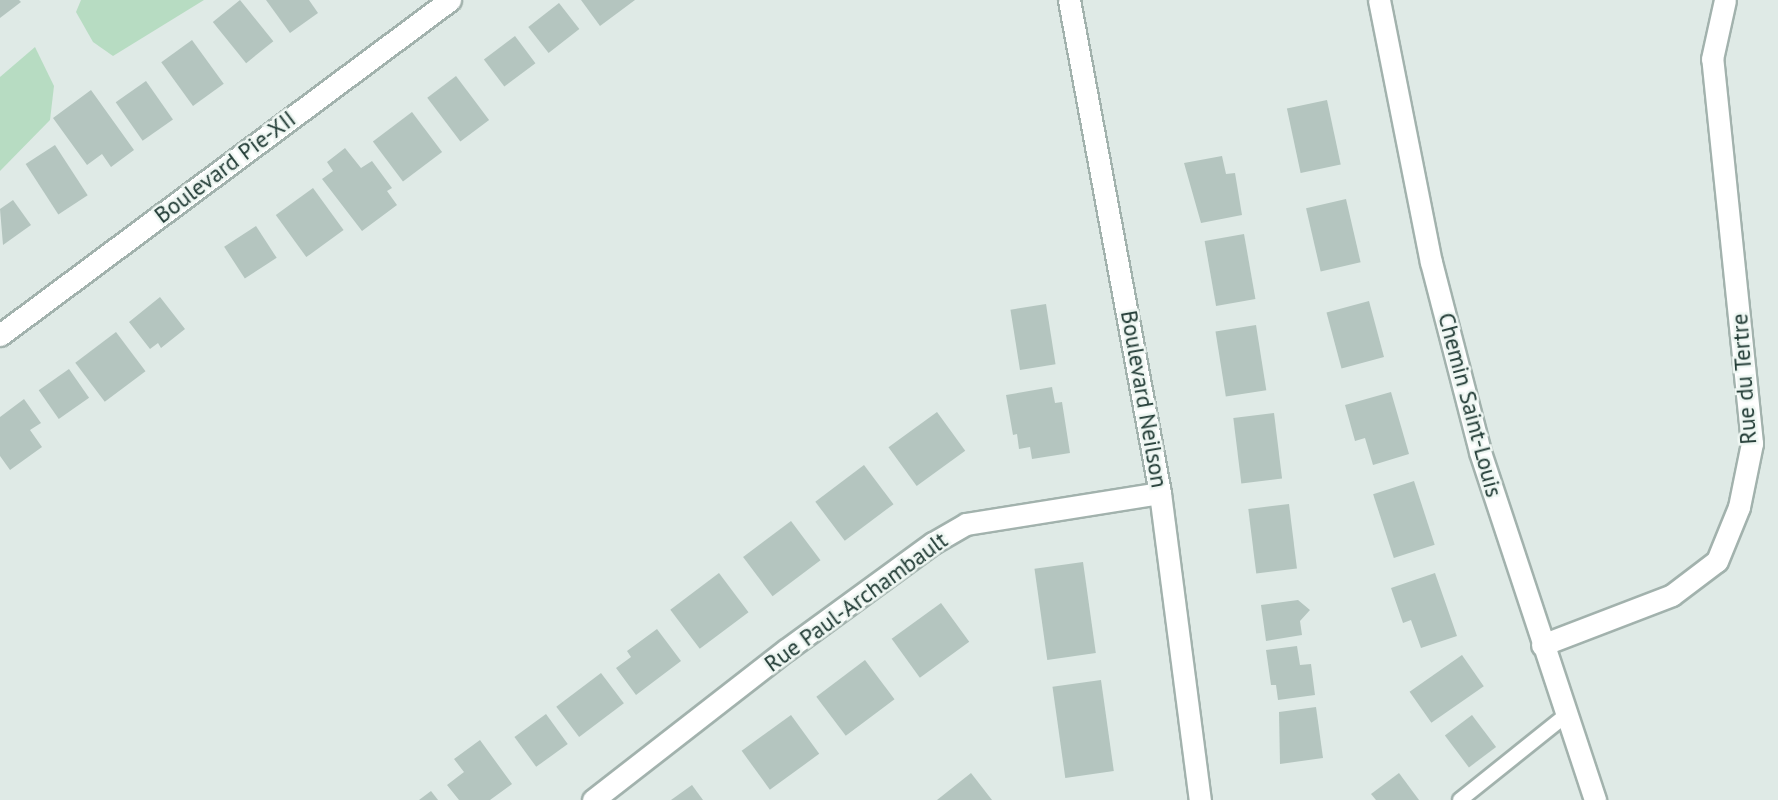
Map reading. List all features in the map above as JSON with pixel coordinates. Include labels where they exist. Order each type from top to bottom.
[{"type":"street","name":"Boulevard Pie-XII","points":[[0,335],[450,0]]},
{"type":"street","name":"Boulevard Neilson","points":[[1069,0],[1160,493],[1200,800]]},
{"type":"street","name":"Chemin Saint-Louis","points":[[1379,0],[1431,262],[1480,452],[1595,800]]},
{"type":"street","name":"Rue du Tertre","points":[[1542,645],[1672,595],[1717,561],[1739,507],[1752,443],[1712,59],[1725,0]]},
{"type":"street","name":"Rue Paul-Archambault","points":[[593,800],[798,642],[933,543],[966,524],[1160,493]]},
{"type":"lane","points":[[1460,800],[1566,715]]},
{"type":"green space","points":[[81,0],[204,0],[113,56],[93,42],[76,12]]},
{"type":"green space","points":[[35,47],[54,86],[50,120],[0,171],[0,77]]},
{"type":"building","points":[[0,0],[19,0],[21,2],[0,18]]},
{"type":"building","points":[[240,0],[273,41],[246,63],[213,22]]},
{"type":"building","points":[[266,0],[309,0],[318,13],[290,33]]},
{"type":"building","points":[[581,0],[635,0],[600,26]]},
{"type":"building","points":[[559,3],[579,29],[549,53],[528,27]]},
{"type":"building","points":[[515,36],[535,63],[504,87],[484,59]]},
{"type":"building","points":[[192,40],[224,84],[193,106],[161,62]]},
{"type":"building","points":[[456,76],[489,120],[460,142],[427,98]]},
{"type":"building","points":[[146,81],[173,120],[143,141],[116,102]]},
{"type":"building","points":[[91,90],[134,150],[111,167],[102,154],[87,165],[53,118]]},
{"type":"building","points":[[1327,100],[1341,165],[1301,173],[1287,109]]},
{"type":"building","points":[[412,112],[442,152],[403,181],[373,141]]},
{"type":"building","points":[[55,145],[88,195],[58,214],[26,164]]},
{"type":"building","points":[[345,148],[361,168],[372,161],[392,188],[387,191],[397,205],[362,231],[322,179],[333,171],[327,162]]},
{"type":"building","points":[[1222,156],[1226,174],[1235,173],[1242,215],[1201,223],[1184,163]]},
{"type":"building","points":[[313,188],[344,230],[306,257],[276,215]]},
{"type":"building","points":[[1346,199],[1361,262],[1321,272],[1306,208]]},
{"type":"building","points":[[13,200],[31,225],[3,245],[0,209]]},
{"type":"building","points":[[256,226],[277,258],[245,279],[224,247]]},
{"type":"building","points":[[1244,234],[1255,299],[1216,306],[1205,241]]},
{"type":"building","points":[[160,297],[185,329],[161,348],[158,343],[150,349],[129,322]]},
{"type":"building","points":[[1369,301],[1384,357],[1342,368],[1326,312]]},
{"type":"building","points":[[1046,304],[1056,364],[1020,370],[1010,310]]},
{"type":"building","points":[[1256,325],[1266,390],[1226,397],[1216,331]]},
{"type":"building","points":[[116,332],[145,371],[105,402],[75,363]]},
{"type":"building","points":[[69,369],[89,398],[59,419],[39,390]]},
{"type":"building","points":[[1052,387],[1055,403],[1062,402],[1070,453],[1032,459],[1030,447],[1019,449],[1017,434],[1013,435],[1006,395]]},
{"type":"building","points":[[1391,392],[1409,454],[1373,465],[1365,438],[1355,441],[1345,405]]},
{"type":"building","points":[[24,399],[41,423],[30,430],[42,447],[10,470],[0,456],[0,417]]},
{"type":"building","points":[[937,412],[965,451],[917,486],[888,447]]},
{"type":"building","points":[[1274,413],[1282,479],[1241,484],[1233,418]]},
{"type":"building","points":[[864,465],[893,504],[845,541],[815,502]]},
{"type":"building","points":[[1414,481],[1435,545],[1394,558],[1373,494]]},
{"type":"building","points":[[1289,504],[1297,569],[1256,574],[1248,509]]},
{"type":"building","points":[[791,521],[820,560],[773,596],[743,557]]},
{"type":"building","points":[[1083,562],[1096,653],[1047,660],[1034,569]]},
{"type":"building","points":[[719,573],[748,612],[700,649],[670,610]]},
{"type":"building","points":[[1435,573],[1457,636],[1421,648],[1411,620],[1403,623],[1391,588]]},
{"type":"building","points":[[1298,600],[1310,610],[1300,621],[1302,635],[1266,641],[1261,605]]},
{"type":"building","points":[[941,603],[969,642],[920,678],[892,639]]},
{"type":"building","points":[[657,629],[681,661],[636,695],[616,668],[631,657],[627,651]]},
{"type":"building","points":[[1297,646],[1300,665],[1311,664],[1315,695],[1278,700],[1276,685],[1271,685],[1266,650]]},
{"type":"building","points":[[1462,655],[1484,686],[1431,723],[1410,692]]},
{"type":"building","points":[[865,660],[894,699],[846,736],[816,697]]},
{"type":"building","points":[[601,673],[624,703],[579,737],[556,707]]},
{"type":"building","points":[[1101,680],[1114,771],[1065,778],[1052,687]]},
{"type":"building","points":[[1316,707],[1323,758],[1280,764],[1279,712]]},
{"type":"building","points":[[546,714],[568,744],[536,767],[514,737]]},
{"type":"building","points":[[791,715],[819,754],[770,790],[742,751]]},
{"type":"building","points":[[1472,715],[1496,747],[1469,767],[1445,735]]},
{"type":"building","points":[[480,740],[512,784],[490,800],[459,800],[447,785],[464,772],[454,759]]},
{"type":"building","points":[[971,773],[992,800],[937,800]]},
{"type":"building","points":[[1399,773],[1419,800],[1376,800],[1371,794]]},
{"type":"building","points":[[692,785],[703,800],[671,800]]},
{"type":"building","points":[[431,791],[438,800],[419,800]]}]
